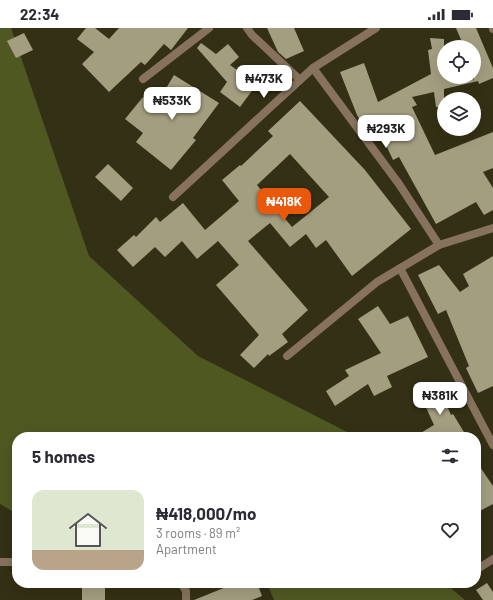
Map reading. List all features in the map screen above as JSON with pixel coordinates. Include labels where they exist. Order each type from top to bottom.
[{"type":"street","points":[[143,79],[209,28]]},
{"type":"street","points":[[247,28],[252,35],[300,80]]},
{"type":"street","points":[[173,197],[313,68],[376,28]]},
{"type":"street","points":[[313,68],[400,184],[439,245]]},
{"type":"street","points":[[287,356],[377,282],[439,245],[493,228]]},
{"type":"street","points":[[400,268],[493,444]]},
{"type":"street","points":[[481,567],[493,559]]},
{"type":"street","points":[[0,562],[12,562]]},
{"type":"street","points":[[184,588],[186,591],[186,600]]},
{"type":"green space","points":[[0,28],[11,28],[89,256],[198,356],[347,432],[12,432],[12,511],[0,504]]},
{"type":"green space","points":[[269,588],[451,588],[465,600],[274,600]]},
{"type":"building","points":[[86,28],[95,28],[109,39],[119,28],[188,28],[171,50],[164,44],[145,65],[141,62],[109,92],[82,64],[94,52],[77,39]]},
{"type":"building","points":[[267,28],[294,28],[304,51],[286,59],[278,52]]},
{"type":"building","points":[[456,28],[476,28],[493,68],[493,78],[481,83],[481,40],[461,40]]},
{"type":"building","points":[[24,33],[33,50],[16,58],[7,41]]},
{"type":"building","points":[[430,38],[444,39],[437,40],[437,84],[465,84],[444,89],[444,92],[437,92],[437,107],[434,92],[412,97],[417,105],[412,107],[435,155],[493,132],[493,168],[483,172],[493,188],[493,210],[484,215],[476,202],[436,224],[399,157],[393,160],[378,128],[368,133],[366,131],[357,115],[340,72],[364,63],[378,102],[431,74],[428,50],[432,49]]},
{"type":"building","points":[[201,43],[216,54],[228,44],[239,57],[230,65],[257,84],[240,107],[220,92],[227,82],[197,48]]},
{"type":"building","points":[[174,75],[219,103],[193,138],[196,140],[171,170],[136,142],[143,133],[125,119],[143,97],[155,107]]},
{"type":"building","points":[[300,101],[365,170],[411,229],[352,276],[326,240],[316,248],[306,234],[290,247],[270,223],[248,241],[308,310],[282,334],[288,342],[269,356],[268,354],[254,368],[240,355],[259,335],[216,285],[239,265],[218,241],[197,259],[182,241],[165,257],[155,247],[133,267],[117,250],[134,235],[136,237],[156,217],[160,222],[183,203],[205,230],[239,201],[222,180],[240,165],[241,166],[273,136],[268,131]],"holes":[[[290,154],[329,197],[292,227],[257,185]]]},
{"type":"building","points":[[108,164],[133,188],[121,201],[95,177]]},
{"type":"building","points":[[493,256],[493,386],[478,393],[466,368],[469,366],[446,310],[438,314],[418,275],[439,265],[460,292],[469,286],[463,274]]},
{"type":"building","points":[[378,306],[390,324],[408,316],[428,357],[387,376],[392,387],[374,396],[368,384],[335,406],[326,391],[349,376],[345,370],[381,353],[358,319]]},
{"type":"building","points":[[437,383],[451,415],[453,414],[464,432],[422,432],[434,425],[419,392]]},
{"type":"building","points":[[481,468],[493,486],[493,504],[481,510]]},
{"type":"building","points":[[487,583],[493,592],[493,600],[483,600],[476,590]]},
{"type":"building","points":[[82,588],[105,588],[105,600],[82,600]]},
{"type":"building","points":[[224,588],[259,588],[262,596],[252,600],[194,600]]}]
